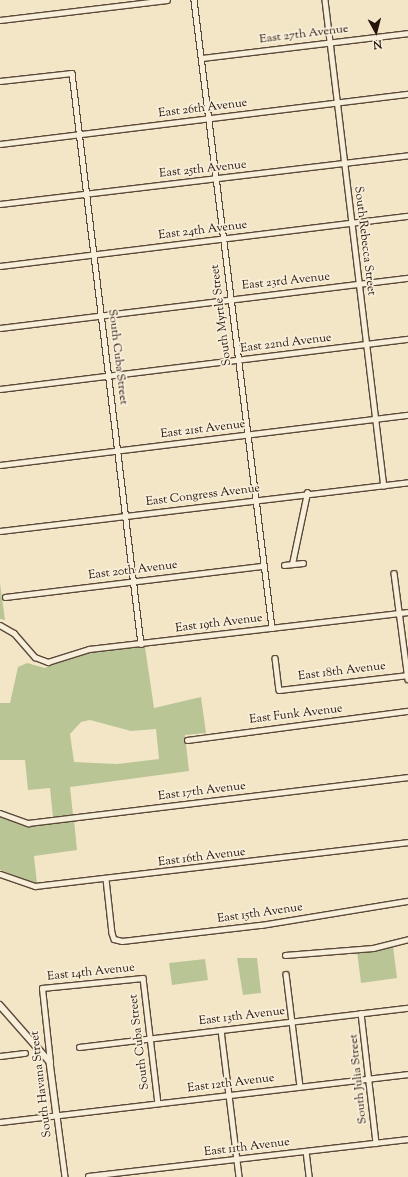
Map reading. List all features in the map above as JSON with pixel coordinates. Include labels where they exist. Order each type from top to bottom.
[{"type":"street","points":[[0,20],[167,0]]},
{"type":"street","name":"South Myrtle Street","points":[[194,0],[237,360],[272,628]]},
{"type":"street","name":"South Rebecca Street","points":[[325,0],[384,485]]},
{"type":"street","name":"East 27th Avenue","points":[[202,58],[408,33]]},
{"type":"street","name":"South Cuba Street","points":[[0,81],[72,73],[108,376],[119,451],[141,644]]},
{"type":"street","name":"East 26th Avenue","points":[[0,144],[408,94]]},
{"type":"street","name":"East 25th Avenue","points":[[0,204],[408,155]]},
{"type":"street","name":"East 24th Avenue","points":[[0,266],[408,216]]},
{"type":"street","name":"East 23rd Avenue","points":[[0,328],[230,298],[408,278]]},
{"type":"street","name":"East 22nd Avenue","points":[[0,389],[408,339]]},
{"type":"street","name":"East 21st Avenue","points":[[0,465],[408,415]]},
{"type":"street","name":"East Congress Avenue","points":[[0,531],[408,482]]},
{"type":"street","points":[[292,564],[307,493]]},
{"type":"street","points":[[284,564],[303,563]]},
{"type":"street","name":"East 20th Avenue","points":[[5,596],[263,566]]},
{"type":"street","points":[[394,573],[408,679]]},
{"type":"street","name":"East 19th Avenue","points":[[0,625],[14,633],[35,657],[48,662],[89,649],[408,612]]},
{"type":"street","name":"East 18th Avenue","points":[[275,658],[279,690],[408,675]]},
{"type":"street","name":"East Funk Avenue","points":[[187,740],[408,711]]},
{"type":"street","name":"East 17th Avenue","points":[[0,813],[28,823],[408,777]]},
{"type":"street","name":"East 16th Avenue","points":[[0,874],[35,886],[106,879],[408,842]]},
{"type":"street","name":"East 15th Avenue","points":[[106,879],[114,939],[261,925],[408,901]]},
{"type":"street","points":[[285,955],[373,948],[408,939]]},
{"type":"street","points":[[286,974],[300,1086]]},
{"type":"street","name":"South Cuba Street","points":[[143,978],[158,1103]]},
{"type":"street","name":"East 14th Avenue","points":[[42,988],[143,978]]},
{"type":"street","name":"South Havana Street","points":[[42,988],[65,1177]]},
{"type":"street","points":[[0,1005],[50,1062]]},
{"type":"street","name":"East 13th Avenue","points":[[79,1047],[408,1008]]},
{"type":"street","name":"South Julia Street","points":[[361,1013],[376,1143]]},
{"type":"street","points":[[220,1030],[239,1177]]},
{"type":"street","points":[[0,1056],[25,1053]]},
{"type":"street","name":"East 12th Avenue","points":[[57,1116],[229,1094],[408,1074]]},
{"type":"street","points":[[0,1122],[57,1116]]},
{"type":"street","name":"East 11th Avenue","points":[[88,1176],[408,1139]]},
{"type":"street","points":[[306,1151],[309,1177]]},
{"type":"green space","points":[[0,583],[5,620],[0,619]]},
{"type":"green space","points":[[145,647],[154,708],[201,697],[206,733],[185,735],[189,771],[70,787],[73,815],[53,817],[50,788],[28,790],[25,760],[0,760],[0,703],[10,703],[18,667],[27,663],[45,668],[83,652]],"holes":[[[90,720],[131,731],[156,729],[159,759],[117,764],[74,762],[70,734],[81,722]]]},
{"type":"green space","points":[[0,816],[30,826],[74,820],[77,850],[34,856],[37,884],[0,870]]},
{"type":"green space","points":[[393,946],[397,978],[361,983],[357,951]]},
{"type":"green space","points":[[237,958],[257,958],[261,993],[243,995]]},
{"type":"green space","points":[[205,959],[208,980],[172,985],[169,963]]}]
